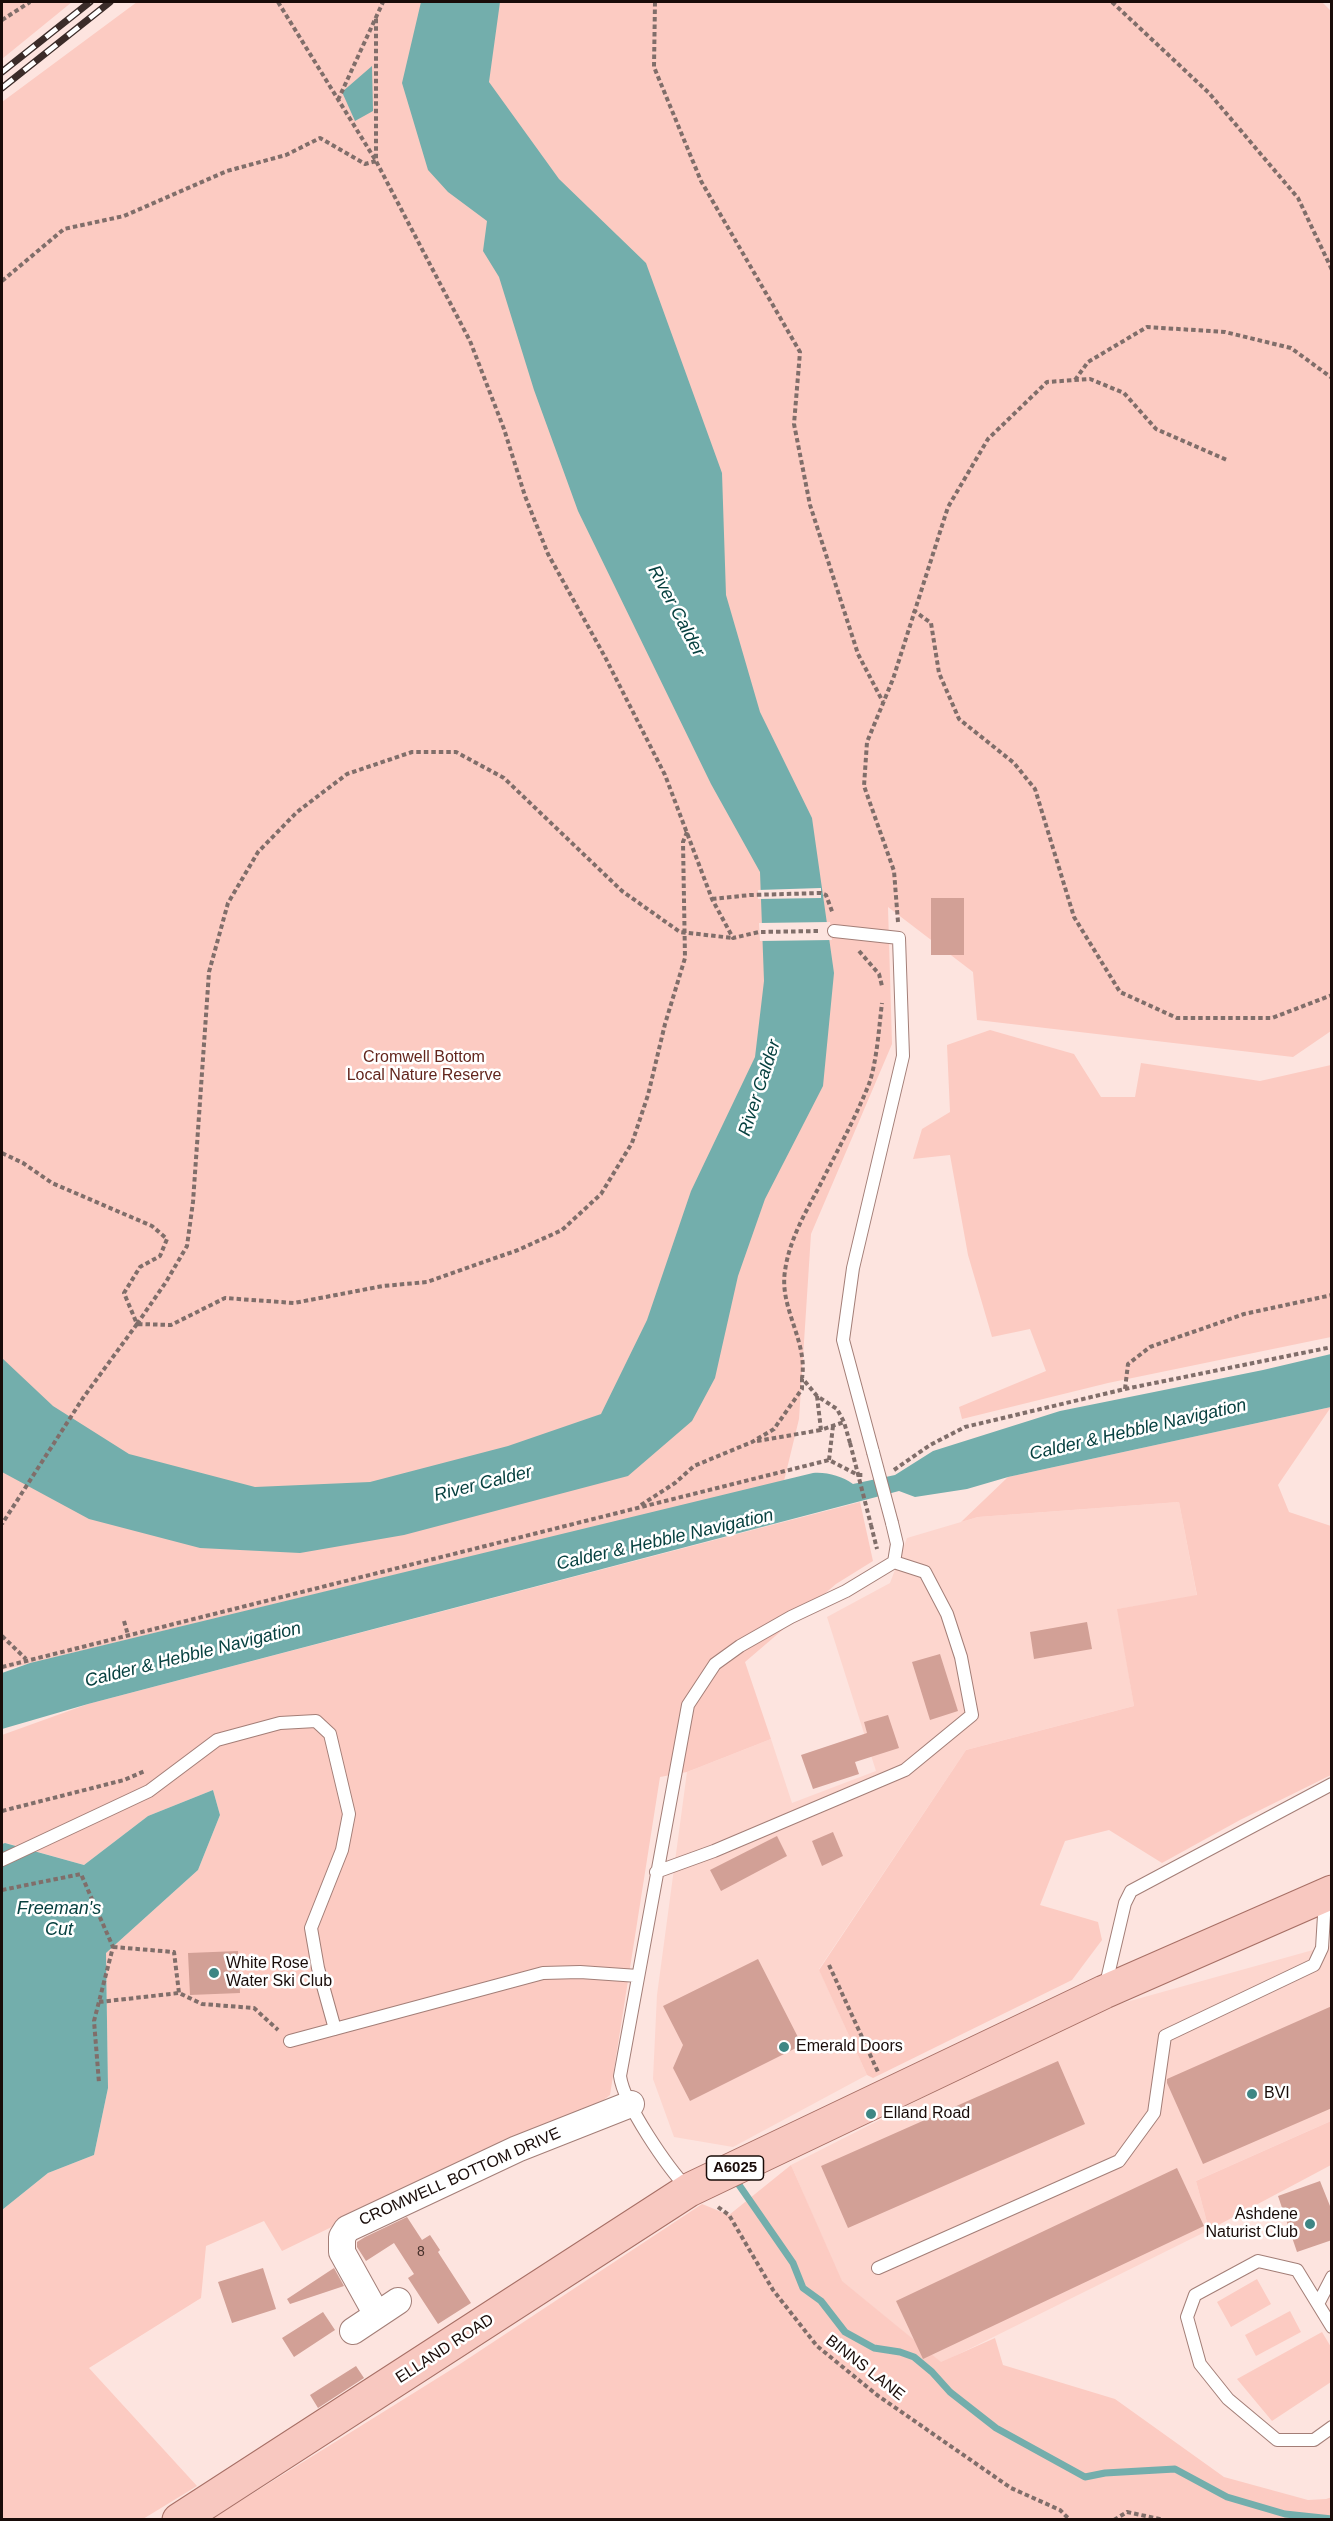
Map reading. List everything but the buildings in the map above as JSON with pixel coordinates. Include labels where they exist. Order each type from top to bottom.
[{"type":"main road","name":"ELLAND ROAD","points":[[179,2520],[689,2190],[1104,1992],[1329,1893]]},
{"type":"street","name":"CROMWELL BOTTOM DRIVE","points":[[353,2331],[388,2308],[342,2252],[342,2237],[347,2229],[517,2149],[631,2104]]},
{"type":"lane","points":[[836,931],[899,938],[903,1056],[853,1268],[843,1340],[897,1544],[894,1562]]},
{"type":"lane","points":[[656,1872],[714,1851],[905,1770],[972,1715],[961,1657],[947,1614],[925,1572],[894,1562],[846,1591],[791,1617],[715,1664],[688,1705],[656,1872],[621,2081],[631,2104],[660,2154],[689,2190]]},
{"type":"lane","points":[[2,1860],[149,1791],[217,1740],[280,1723],[316,1721],[330,1734],[349,1814],[342,1850],[312,1928],[318,1968],[335,2029]]},
{"type":"lane","points":[[1104,1992],[1125,1903],[1131,1891],[1332,1785]]},
{"type":"lane","points":[[878,2268],[1119,2161],[1154,2113],[1165,2036],[1314,1965],[1322,1948],[1329,1893]]},
{"type":"lane","points":[[290,2042],[543,1972],[638,1976]]},
{"type":"lane","points":[[1332,2327],[1297,2270],[1258,2261],[1194,2295],[1187,2318],[1200,2364],[1228,2399],[1277,2440],[1314,2440],[1332,2427]]},
{"type":"lane","points":[[1318,2304],[1332,2277]]},
{"type":"path","points":[[2,20],[30,2]]},
{"type":"path","points":[[278,2],[376,161],[470,340],[548,555],[605,657],[660,765],[712,899],[733,938]]},
{"type":"path","points":[[338,100],[383,2]]},
{"type":"path","points":[[655,2],[654,68],[658,78],[701,181],[800,352],[794,424],[810,505],[858,654],[883,702]]},
{"type":"path","points":[[1112,2],[1209,93],[1298,198],[1332,270]]},
{"type":"path","points":[[376,17],[376,161]]},
{"type":"path","points":[[2,281],[64,228],[124,216],[227,171],[286,155],[320,138],[365,164],[376,161]]},
{"type":"path","points":[[1074,380],[1088,362],[1147,327],[1225,332],[1291,348],[1332,378]]},
{"type":"path","points":[[899,938],[894,872],[864,786],[867,742],[893,679],[913,610],[948,507],[988,439],[1047,382],[1090,378],[1124,393],[1156,429],[1227,460]]},
{"type":"path","points":[[913,610],[931,623],[939,673],[959,719],[1014,763],[1035,789],[1074,917],[1120,992],[1177,1018],[1272,1017],[1332,995]]},
{"type":"path","points":[[2,1524],[83,1398],[166,1282],[187,1246],[193,1202],[209,972],[228,903],[258,852],[297,812],[347,774],[412,752],[456,752],[504,778],[622,891],[680,932],[733,938],[759,932],[836,931]]},
{"type":"path","points":[[137,1324],[171,1325],[225,1298],[294,1303],[383,1286],[427,1282],[518,1250],[562,1230],[601,1194],[632,1143],[648,1095],[665,1024],[685,958],[683,842],[687,831]]},
{"type":"path","points":[[638,1507],[675,1483],[693,1466],[752,1442],[774,1429],[802,1389],[804,1363],[786,1304],[784,1273],[790,1247],[870,1082],[884,994],[879,974],[866,958],[836,931],[826,895],[821,893],[750,895],[712,899]]},
{"type":"path","points":[[2,1153],[23,1163],[52,1184],[152,1226],[167,1239],[160,1257],[140,1267],[124,1293],[137,1324]]},
{"type":"path","points":[[1125,1389],[1128,1365],[1150,1347],[1244,1314],[1332,1295]]},
{"type":"path","points":[[882,1472],[894,1470],[930,1445],[965,1427],[1125,1389],[1332,1347]]},
{"type":"path","points":[[802,1378],[817,1396],[837,1409],[844,1422],[871,1525]]},
{"type":"path","points":[[817,1396],[821,1430]]},
{"type":"path","points":[[752,1442],[821,1430],[844,1422]]},
{"type":"path","points":[[830,1460],[833,1426]]},
{"type":"path","points":[[2,1667],[26,1659],[830,1460],[858,1475],[870,1474]]},
{"type":"path","points":[[124,1621],[128,1635]]},
{"type":"path","points":[[2,1636],[26,1659]]},
{"type":"path","points":[[2,1811],[124,1780],[155,1767]]},
{"type":"path","points":[[2,1890],[81,1874],[113,1947],[94,2021],[99,2083]]},
{"type":"path","points":[[113,1947],[174,1952],[179,1993]]},
{"type":"path","points":[[829,1965],[888,2094]]},
{"type":"path","points":[[99,2002],[179,1993],[202,2004],[254,2008],[290,2042]]},
{"type":"path","name":"BINNS LANE","points":[[689,2190],[711,2201],[729,2215],[773,2290],[817,2346],[877,2395],[1011,2488],[1060,2510],[1070,2520]]},
{"type":"path","points":[[1114,2520],[1127,2511],[1164,2520]]},
{"type":"shaded area","points":[[1179,1502],[1197,1596],[1118,1609],[1134,1706],[966,1750],[819,1969],[867,2075],[733,2147],[674,2137],[653,2079],[657,1995],[687,1772],[771,1739],[792,1803],[876,1771],[827,1617],[890,1583],[907,1538],[978,1517]]},
{"type":"shaded area","points":[[1331,1945],[1331,2121],[1196,2181],[1209,2230],[941,2363],[841,2281],[791,2165],[1094,2011]]},
{"type":"green space","points":[[2,2],[72,2],[2,59]]},
{"type":"green space","name":"Cromwell Bottom Local Nature Reserve","points":[[137,2],[1322,2],[1332,12],[1331,1031],[1293,1057],[977,1020],[973,972],[888,907],[892,1044],[811,1234],[799,1419],[784,1481],[2,1670],[2,102]]},
{"type":"green space","points":[[990,1030],[1074,1054],[1101,1097],[1135,1097],[1141,1063],[1260,1081],[1331,1065],[1331,1337],[1108,1383],[962,1419],[959,1407],[1046,1371],[1030,1329],[992,1337],[968,1255],[950,1155],[913,1159],[922,1129],[950,1112],[947,1045]]},
{"type":"green space","points":[[1331,1407],[1278,1485],[1289,1512],[1331,1526],[1331,1775],[1240,1820],[1162,1863],[1109,1830],[1065,1841],[1040,1905],[1098,1922],[1102,1940],[1072,1980],[873,2078],[867,2075],[819,1970],[966,1750],[1134,1706],[1117,1609],[1197,1595],[1179,1502],[978,1517],[961,1522],[1008,1477]]},
{"type":"green space","points":[[860,1502],[873,1561],[836,1584],[745,1662],[771,1739],[687,1772],[660,1777],[610,2095],[587,2113],[464,2163],[282,2251],[264,2221],[206,2246],[201,2298],[89,2368],[197,2486],[143,2519],[2,2520],[2,2210],[48,2173],[94,2155],[108,2088],[106,1953],[198,1870],[220,1815],[213,1790],[148,1816],[84,1865],[6,1843],[2,1844],[2,1735],[88,1704]]},
{"type":"green space","points":[[1331,2121],[1331,2165],[1209,2230],[1196,2181]]},
{"type":"green space","points":[[791,2165],[842,2281],[941,2362],[995,2338],[1003,2365],[1115,2399],[1224,2477],[1308,2500],[1332,2497],[1331,2520],[210,2520],[457,2366],[702,2204],[729,2215]]},
{"type":"green space","points":[[1257,2279],[1271,2304],[1231,2327],[1217,2302]]},
{"type":"green space","points":[[1290,2311],[1301,2332],[1256,2356],[1245,2335]]},
{"type":"green space","points":[[1322,2332],[1331,2347],[1331,2382],[1272,2421],[1237,2379]]},
{"type":"water","name":"River Calder","points":[[421,2],[500,2],[489,82],[559,179],[646,263],[722,473],[726,595],[760,712],[812,818],[834,973],[823,1086],[765,1199],[738,1276],[715,1378],[692,1421],[628,1476],[404,1535],[300,1553],[200,1548],[89,1519],[2,1472],[2,1358],[53,1406],[129,1454],[255,1487],[370,1482],[508,1446],[601,1414],[647,1320],[691,1191],[755,1057],[764,981],[760,872],[711,784],[578,511],[534,390],[499,277],[483,251],[487,221],[448,192],[428,170],[402,83]]},
{"type":"water","points":[[372,66],[373,111],[355,121],[342,92]]},
{"type":"water","name":"Calder & Hebble Navigation","points":[[1331,1354],[1331,1407],[1008,1477],[967,1489],[915,1497],[899,1491],[88,1704],[2,1729],[2,1673],[30,1663],[813,1473],[834,1475],[853,1484],[895,1475],[933,1451],[1060,1411]]},
{"type":"water","name":"Freeman's Cut","points":[[213,1790],[220,1815],[198,1870],[106,1953],[108,2088],[94,2155],[48,2173],[2,2210],[2,1844],[84,1865],[148,1816]]},
{"type":"pier","points":[[821,888],[821,898],[758,899],[758,890]]},
{"type":"pier","points":[[830,922],[832,940],[760,941],[759,923]]},
{"type":"waterway","points":[[737,2182],[793,2263],[803,2288],[821,2301],[845,2332],[874,2348],[900,2352],[914,2357],[950,2392],[996,2428],[1085,2477],[1105,2473],[1175,2469],[1227,2497],[1285,2514],[1332,2519]]},
{"type":"railway","points":[[2,72],[90,2]]},
{"type":"railway","points":[[2,88],[110,2]]},
{"type":"place","name":"White Rose Water Ski Club","points":[[214,1973]]},
{"type":"place","name":"Emerald Doors","points":[[784,2047]]},
{"type":"place","name":"BVI","points":[[1252,2094]]},
{"type":"place","name":"Elland Road","points":[[871,2114]]},
{"type":"place","name":"Ashdene Naturist Club","points":[[1310,2224]]}]
